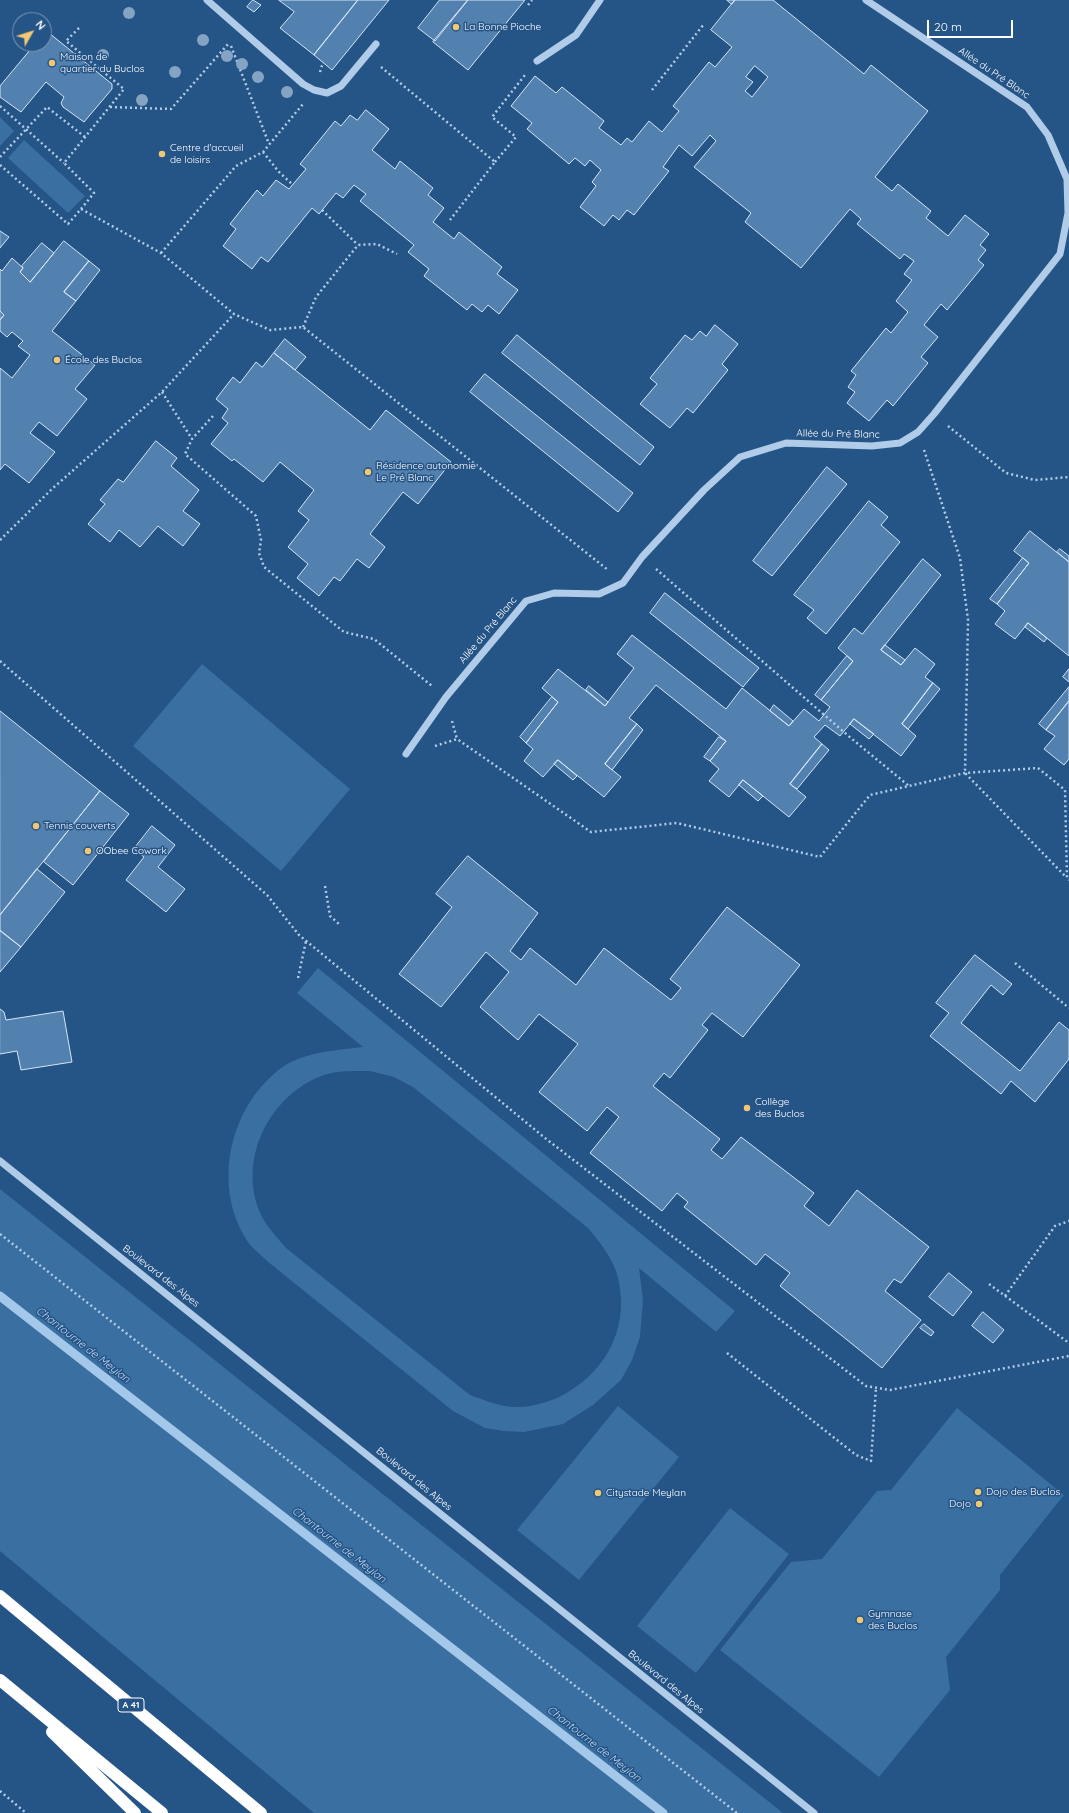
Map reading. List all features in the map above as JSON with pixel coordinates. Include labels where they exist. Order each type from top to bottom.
[{"type":"highway","name":"A 41","points":[[0,1596],[262,1813]]},
{"type":"highway","points":[[0,1680],[135,1813]]},
{"type":"highway","points":[[0,1680],[162,1813]]},
{"type":"street","points":[[207,0],[303,84],[314,90],[327,93],[341,86],[376,44]]},
{"type":"street","points":[[537,61],[576,34],[600,0]]},
{"type":"street","name":"Allée du Pré Blanc","points":[[406,754],[446,697],[526,601],[554,593],[598,594],[623,583],[642,557],[704,490],[740,457],[786,443],[872,446],[900,443],[918,432],[934,414],[1060,254],[1068,212],[1067,179],[1048,135],[1027,107],[866,0]]},
{"type":"street","name":"Boulevard des Alpes","points":[[0,1161],[814,1813]]},
{"type":"path","points":[[528,5],[532,0]]},
{"type":"path","points":[[652,90],[704,24]]},
{"type":"path","points":[[64,163],[124,89],[66,41],[79,28]]},
{"type":"path","points":[[109,107],[172,109],[240,30]]},
{"type":"path","points":[[229,43],[269,144]]},
{"type":"path","points":[[367,55],[495,162]]},
{"type":"path","points":[[450,220],[516,136],[492,117],[537,61]]},
{"type":"path","points":[[161,253],[236,166],[263,152],[314,90],[323,62]]},
{"type":"path","points":[[0,106],[64,163],[94,193],[68,224],[0,165]]},
{"type":"path","points":[[0,157],[46,107],[85,136]]},
{"type":"path","points":[[263,152],[279,172],[293,185]]},
{"type":"path","points":[[81,209],[161,253],[234,314],[270,330],[303,327],[623,583]]},
{"type":"path","points":[[322,210],[358,245],[377,244],[397,254]]},
{"type":"path","points":[[303,327],[316,297],[358,245]]},
{"type":"path","points":[[0,540],[53,488],[162,392],[234,314]]},
{"type":"path","points":[[162,392],[192,439]]},
{"type":"path","points":[[934,414],[1006,473],[1035,480],[1069,477]]},
{"type":"path","points":[[213,416],[192,439],[185,454],[256,516],[261,540],[259,553],[264,567],[344,632],[374,639],[446,697]]},
{"type":"path","points":[[918,432],[960,558],[968,620],[965,774],[1068,879]]},
{"type":"path","points":[[642,557],[846,734],[909,786]]},
{"type":"path","points":[[0,661],[267,894],[299,935],[306,941],[545,1138],[866,1386],[890,1390],[1069,1356]]},
{"type":"path","points":[[406,754],[457,739],[591,832],[677,823],[820,857],[870,795],[965,774],[1038,768],[1065,790],[1068,879]]},
{"type":"path","points":[[325,886],[330,916],[339,924]]},
{"type":"path","points":[[298,978],[306,941]]},
{"type":"path","points":[[1015,963],[1069,1008]]},
{"type":"path","points":[[1005,1296],[1055,1226],[1069,1221]]},
{"type":"path","points":[[0,1234],[736,1813]]},
{"type":"path","points":[[989,1284],[1069,1343]]},
{"type":"path","points":[[727,1353],[856,1455],[871,1462],[876,1388]]},
{"type":"path","points":[[0,1791],[26,1813]]},
{"type":"shaded area","points":[[0,117],[14,131],[0,146]]},
{"type":"shaded area","points":[[24,140],[85,196],[68,213],[8,158]]},
{"type":"shaded area","points":[[202,664],[350,789],[281,871],[133,746]]},
{"type":"shaded area","points":[[318,968],[735,1311],[716,1332],[639,1268],[643,1300],[640,1337],[632,1360],[621,1380],[593,1405],[563,1424],[524,1432],[485,1428],[453,1411],[267,1261],[251,1246],[240,1227],[233,1207],[229,1186],[229,1165],[232,1144],[239,1123],[249,1104],[268,1080],[291,1062],[318,1053],[363,1047],[297,993]],"holes":[[[370,1071],[394,1077],[413,1087],[588,1228],[611,1259],[616,1271],[620,1290],[621,1308],[613,1343],[593,1372],[579,1385],[563,1395],[552,1400],[526,1407],[502,1405],[470,1395],[286,1248],[265,1222],[256,1201],[253,1179],[255,1157],[261,1135],[272,1116],[286,1099],[304,1085],[324,1075],[335,1072]]]},
{"type":"shaded area","points":[[0,1189],[783,1813],[314,1813],[0,1551]]},
{"type":"shaded area","name":"Citystade Meylan","points":[[618,1406],[679,1457],[579,1580],[517,1530]]},
{"type":"shaded area","name":"Gymnase des Buclos","points":[[957,1408],[1064,1495],[1000,1575],[1000,1590],[946,1657],[950,1690],[879,1777],[720,1650],[791,1562],[822,1559],[877,1491],[891,1490]]},
{"type":"shaded area","points":[[730,1508],[789,1554],[696,1673],[637,1626]]},
{"type":"building","points":[[253,0],[261,5],[254,12],[247,7]]},
{"type":"building","points":[[279,0],[358,0],[314,55],[280,28],[294,12]]},
{"type":"building","points":[[358,0],[389,0],[332,70],[314,55]]},
{"type":"building","points":[[440,0],[468,0],[435,41],[418,28]]},
{"type":"building","points":[[468,0],[525,0],[468,70],[433,42]]},
{"type":"building","points":[[727,0],[735,0],[732,4]]},
{"type":"building","points":[[735,0],[773,0],[864,74],[871,65],[928,111],[875,177],[892,191],[898,184],[931,211],[926,218],[948,236],[965,215],[989,234],[980,245],[986,250],[978,260],[984,265],[947,310],[941,304],[924,325],[938,337],[921,357],[928,363],[893,406],[887,400],[869,421],[847,403],[855,392],[848,387],[856,375],[851,371],[886,328],[891,333],[908,312],[896,301],[912,280],[904,274],[914,261],[904,254],[900,259],[857,224],[861,219],[850,209],[801,268],[745,222],[751,213],[694,167],[716,141],[710,135],[692,156],[679,145],[663,167],[669,171],[634,215],[627,210],[619,220],[613,215],[604,226],[580,207],[596,186],[592,182],[601,170],[590,160],[585,166],[575,158],[569,164],[527,129],[532,123],[511,106],[535,76],[556,93],[562,87],[604,121],[599,128],[621,145],[627,138],[632,142],[649,121],[662,132],[679,111],[673,106],[709,62],[715,67],[732,47],[711,30]],"holes":[[[755,66],[768,77],[752,97],[745,91],[753,82],[746,77]]]},
{"type":"building","name":"Maison de quartier du Buclos","points":[[52,35],[112,84],[112,89],[84,122],[63,107],[61,103],[64,97],[46,82],[21,112],[0,97],[0,86],[28,52],[52,52]]},
{"type":"building","points":[[366,110],[389,129],[372,150],[395,169],[400,161],[433,188],[428,195],[444,208],[433,222],[454,239],[459,232],[502,267],[497,274],[518,290],[499,314],[488,305],[482,312],[472,304],[467,310],[424,276],[429,269],[408,252],[414,245],[360,201],[366,194],[354,185],[343,198],[336,193],[319,214],[312,208],[268,262],[261,257],[252,269],[223,246],[236,229],[230,224],[257,190],[263,196],[276,180],[289,189],[306,169],[300,164],[335,121],[341,126],[350,115],[357,120]]},
{"type":"building","points":[[0,231],[9,237],[0,248]]},
{"type":"building","name":"École des Buclos","points":[[64,241],[89,261],[64,292],[76,301],[52,331],[95,365],[75,389],[87,399],[57,436],[39,422],[30,433],[55,452],[29,483],[5,464],[0,470],[0,368],[12,378],[30,355],[18,346],[23,341],[12,332],[7,337],[0,331],[0,320],[4,315],[0,311],[0,269],[2,271],[12,258],[23,268],[20,272],[30,282]]},
{"type":"building","points":[[42,243],[54,253],[30,282],[20,272],[23,268],[22,266]]},
{"type":"building","points":[[89,261],[100,270],[76,301],[64,292]]},
{"type":"building","points":[[0,311],[4,315],[0,320]]},
{"type":"building","points":[[715,325],[738,344],[722,364],[728,370],[693,413],[687,408],[670,428],[640,404],[657,384],[650,378],[685,335],[692,340],[700,331],[706,336]]},
{"type":"building","points":[[517,335],[654,447],[640,465],[502,353]]},
{"type":"building","points":[[285,339],[306,357],[295,370],[274,353]]},
{"type":"building","name":"Résidence autonomie Le Pré Blanc","points":[[274,353],[370,430],[386,410],[451,462],[418,504],[403,492],[370,534],[385,547],[369,568],[357,559],[340,581],[334,577],[319,596],[297,578],[308,564],[288,547],[309,520],[298,511],[314,490],[280,462],[263,482],[234,459],[232,461],[211,444],[228,423],[222,418],[228,409],[216,399],[233,377],[240,383],[256,362],[262,367]]},
{"type":"building","points":[[485,374],[633,493],[618,512],[470,392]]},
{"type":"building","points":[[156,441],[177,458],[171,466],[199,490],[183,511],[200,524],[183,546],[158,526],[140,547],[119,530],[110,542],[88,524],[105,504],[100,500],[118,479],[123,482]]},
{"type":"building","points":[[827,467],[847,484],[772,576],[753,561]]},
{"type":"building","points":[[869,501],[888,517],[881,525],[900,542],[826,634],[807,618],[814,610],[794,595]]},
{"type":"building","points":[[1030,531],[1069,562],[1069,656],[1028,623],[1015,639],[995,624],[1005,611],[997,604],[1029,563],[1014,551]]},
{"type":"building","points":[[1060,549],[1069,556],[1069,562],[1057,552]]},
{"type":"building","points":[[1023,558],[1029,563],[997,604],[990,599]]},
{"type":"building","points":[[923,559],[941,575],[881,650],[901,665],[915,648],[935,664],[925,677],[933,683],[902,724],[916,736],[901,756],[854,719],[840,736],[825,725],[814,737],[822,744],[790,784],[806,797],[789,817],[743,780],[729,797],[709,781],[719,769],[710,761],[726,741],[656,685],[629,718],[637,724],[605,764],[621,777],[604,797],[558,760],[543,777],[524,761],[533,749],[526,743],[558,702],[542,688],[558,669],[605,706],[634,668],[617,654],[632,635],[726,709],[742,688],[789,726],[804,709],[819,721],[830,707],[821,700],[853,661],[838,648],[854,628],[862,634]]},
{"type":"building","points":[[665,593],[759,668],[743,687],[650,613]]},
{"type":"building","points":[[1028,623],[1047,638],[1044,642],[1025,627]]},
{"type":"building","points":[[885,645],[905,660],[901,665],[881,650]]},
{"type":"building","points":[[847,656],[853,661],[821,700],[815,695]]},
{"type":"building","points":[[1069,669],[1069,682],[1063,677]]},
{"type":"building","points":[[933,683],[940,689],[908,729],[902,724]]},
{"type":"building","points":[[589,686],[608,702],[605,706],[586,690]]},
{"type":"building","points":[[1069,687],[1069,701],[1046,730],[1039,724]]},
{"type":"building","points":[[552,697],[558,702],[526,743],[520,737]]},
{"type":"building","points":[[1069,701],[1069,759],[1064,765],[1044,749],[1055,736],[1046,730]]},
{"type":"building","points":[[774,705],[793,721],[789,726],[770,711]]},
{"type":"building","name":"Tennis couverts","points":[[0,711],[100,791],[0,915]]},
{"type":"building","points":[[854,719],[874,734],[869,739],[850,724]]},
{"type":"building","points":[[637,724],[643,730],[612,770],[605,764]]},
{"type":"building","points":[[719,737],[726,741],[710,761],[704,757]]},
{"type":"building","points":[[822,744],[829,750],[797,789],[790,784]]},
{"type":"building","points":[[558,760],[577,776],[573,780],[554,764]]},
{"type":"building","points":[[743,780],[763,796],[758,801],[739,785]]},
{"type":"building","points":[[100,791],[129,814],[73,885],[44,862]]},
{"type":"building","points":[[152,826],[175,845],[158,867],[185,889],[166,912],[126,880],[144,857],[134,849]]},
{"type":"building","points":[[468,856],[538,913],[510,951],[521,960],[530,948],[576,985],[604,948],[671,1000],[681,988],[670,979],[727,907],[800,965],[743,1037],[712,1013],[702,1025],[708,1030],[670,1078],[664,1073],[653,1086],[720,1139],[711,1150],[722,1159],[741,1137],[814,1193],[804,1206],[829,1226],[857,1190],[929,1247],[901,1283],[894,1279],[885,1291],[921,1320],[882,1368],[780,1286],[790,1273],[765,1254],[756,1265],[684,1207],[688,1202],[677,1193],[662,1211],[590,1153],[619,1117],[607,1107],[587,1131],[539,1092],[578,1044],[539,1014],[518,1040],[480,1007],[509,972],[486,952],[441,1007],[399,974],[452,907],[436,894]]},
{"type":"building","points":[[37,869],[65,892],[21,947],[0,930],[0,915]]},
{"type":"building","points":[[0,931],[21,947],[0,972]]},
{"type":"building","points":[[975,955],[1012,984],[1003,995],[991,985],[961,1023],[1020,1071],[1059,1022],[1069,1030],[1069,1059],[1035,1102],[1011,1081],[1001,1094],[930,1036],[949,1013],[936,1003]]},
{"type":"building","points":[[0,1009],[4,1012],[6,1020],[63,1011],[72,1062],[21,1070],[17,1051],[0,1054]]},
{"type":"building","points":[[949,1273],[972,1292],[953,1316],[929,1297]]},
{"type":"building","points":[[983,1312],[1004,1330],[993,1343],[972,1326]]},
{"type":"building","points":[[924,1324],[934,1332],[931,1336],[920,1328]]},
{"type":"waterway","name":"Chantourne de Meylan","points":[[0,1296],[663,1813]]},
{"type":"place","name":"La Bonne Pioche","points":[[456,27]]},
{"type":"place","name":"Maison de quartier du Buclos","points":[[52,63]]},
{"type":"place","name":"Centre d'accueil de loisirs","points":[[162,154]]},
{"type":"place","name":"École des Buclos","points":[[57,360]]},
{"type":"place","name":"Résidence autonomie Le Pré Blanc","points":[[368,472]]},
{"type":"place","name":"Tennis couverts","points":[[36,826]]},
{"type":"place","name":"OObee Cowork","points":[[88,851]]},
{"type":"place","name":"Collège des Buclos","points":[[747,1108]]},
{"type":"place","name":"Dojo des Buclos","points":[[978,1492]]},
{"type":"place","name":"Citystade Meylan","points":[[598,1493]]},
{"type":"place","name":"Dojo","points":[[979,1504]]},
{"type":"place","name":"Gymnase des Buclos","points":[[860,1620]]}]
